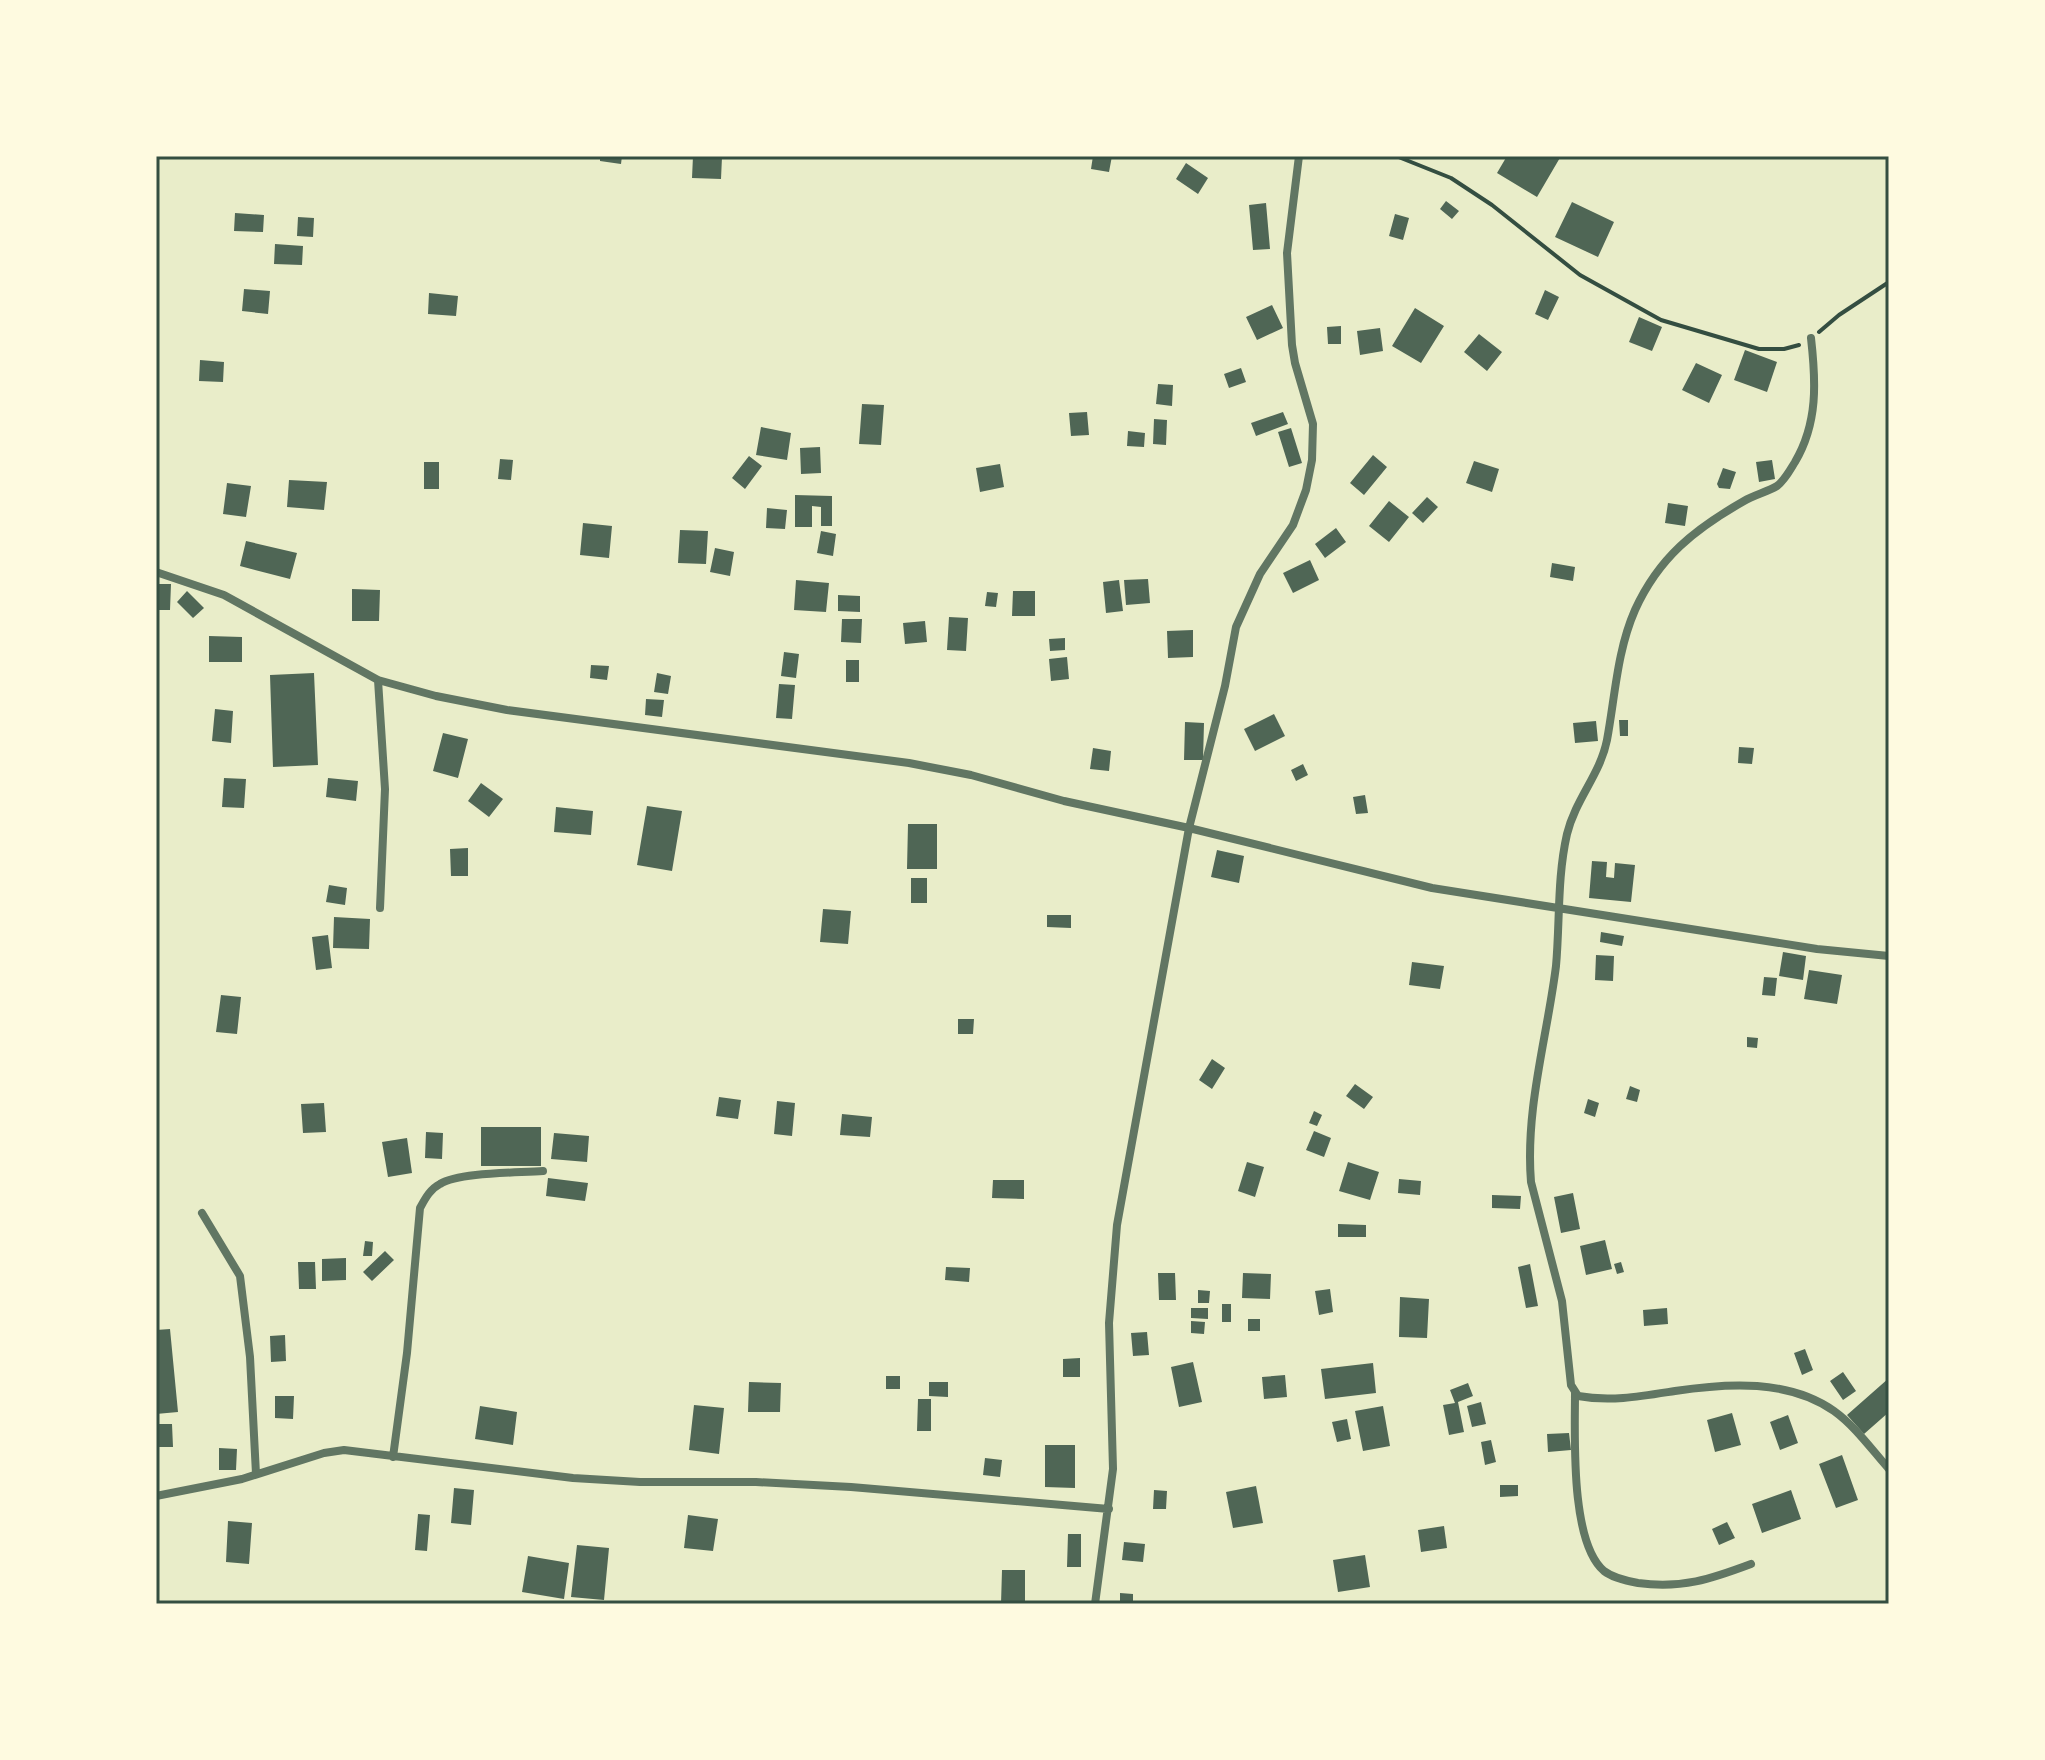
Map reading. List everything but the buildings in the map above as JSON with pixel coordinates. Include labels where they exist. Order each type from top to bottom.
[{"type":"street","points":[[1095,1604],[1109,1509],[1113,1440],[1109,1323],[1114,1251],[1189,828],[1225,686],[1236,627],[1260,574],[1293,525],[1306,490],[1312,460],[1313,424],[1292,345],[1287,253],[1299,156]]},
{"type":"street","points":[[1751,1564],[1682,1585],[1626,1581],[1604,1572],[1591,1553],[1584,1531],[1576,1479],[1575,1393],[1571,1385],[1562,1301],[1531,1182],[1530,1164],[1536,1086],[1555,968],[1558,907],[1568,832],[1582,792],[1599,769],[1607,740],[1618,666],[1635,610],[1663,564],[1690,535],[1745,500],[1777,486],[1786,477],[1812,423],[1815,380],[1811,338]]},
{"type":"street","points":[[156,572],[224,595],[378,680],[436,696],[507,710],[909,763],[971,775],[1064,801],[1189,828],[1432,888],[1817,949],[1889,956]]},
{"type":"street","points":[[378,680],[385,789],[380,908]]},
{"type":"street","points":[[393,1457],[407,1353],[420,1208],[427,1195],[442,1182],[543,1171]]},
{"type":"street","points":[[202,1213],[240,1276],[250,1357],[256,1474]]},
{"type":"street","points":[[1575,1393],[1582,1397],[1621,1399],[1715,1385],[1787,1390],[1814,1399],[1837,1413],[1889,1469]]},
{"type":"street","points":[[156,1496],[344,1450],[573,1478],[851,1487],[1109,1509]]},
{"type":"path","points":[[1396,156],[1451,178],[1492,205],[1580,275],[1661,320],[1759,349],[1784,349],[1811,338],[1889,282]]}]
